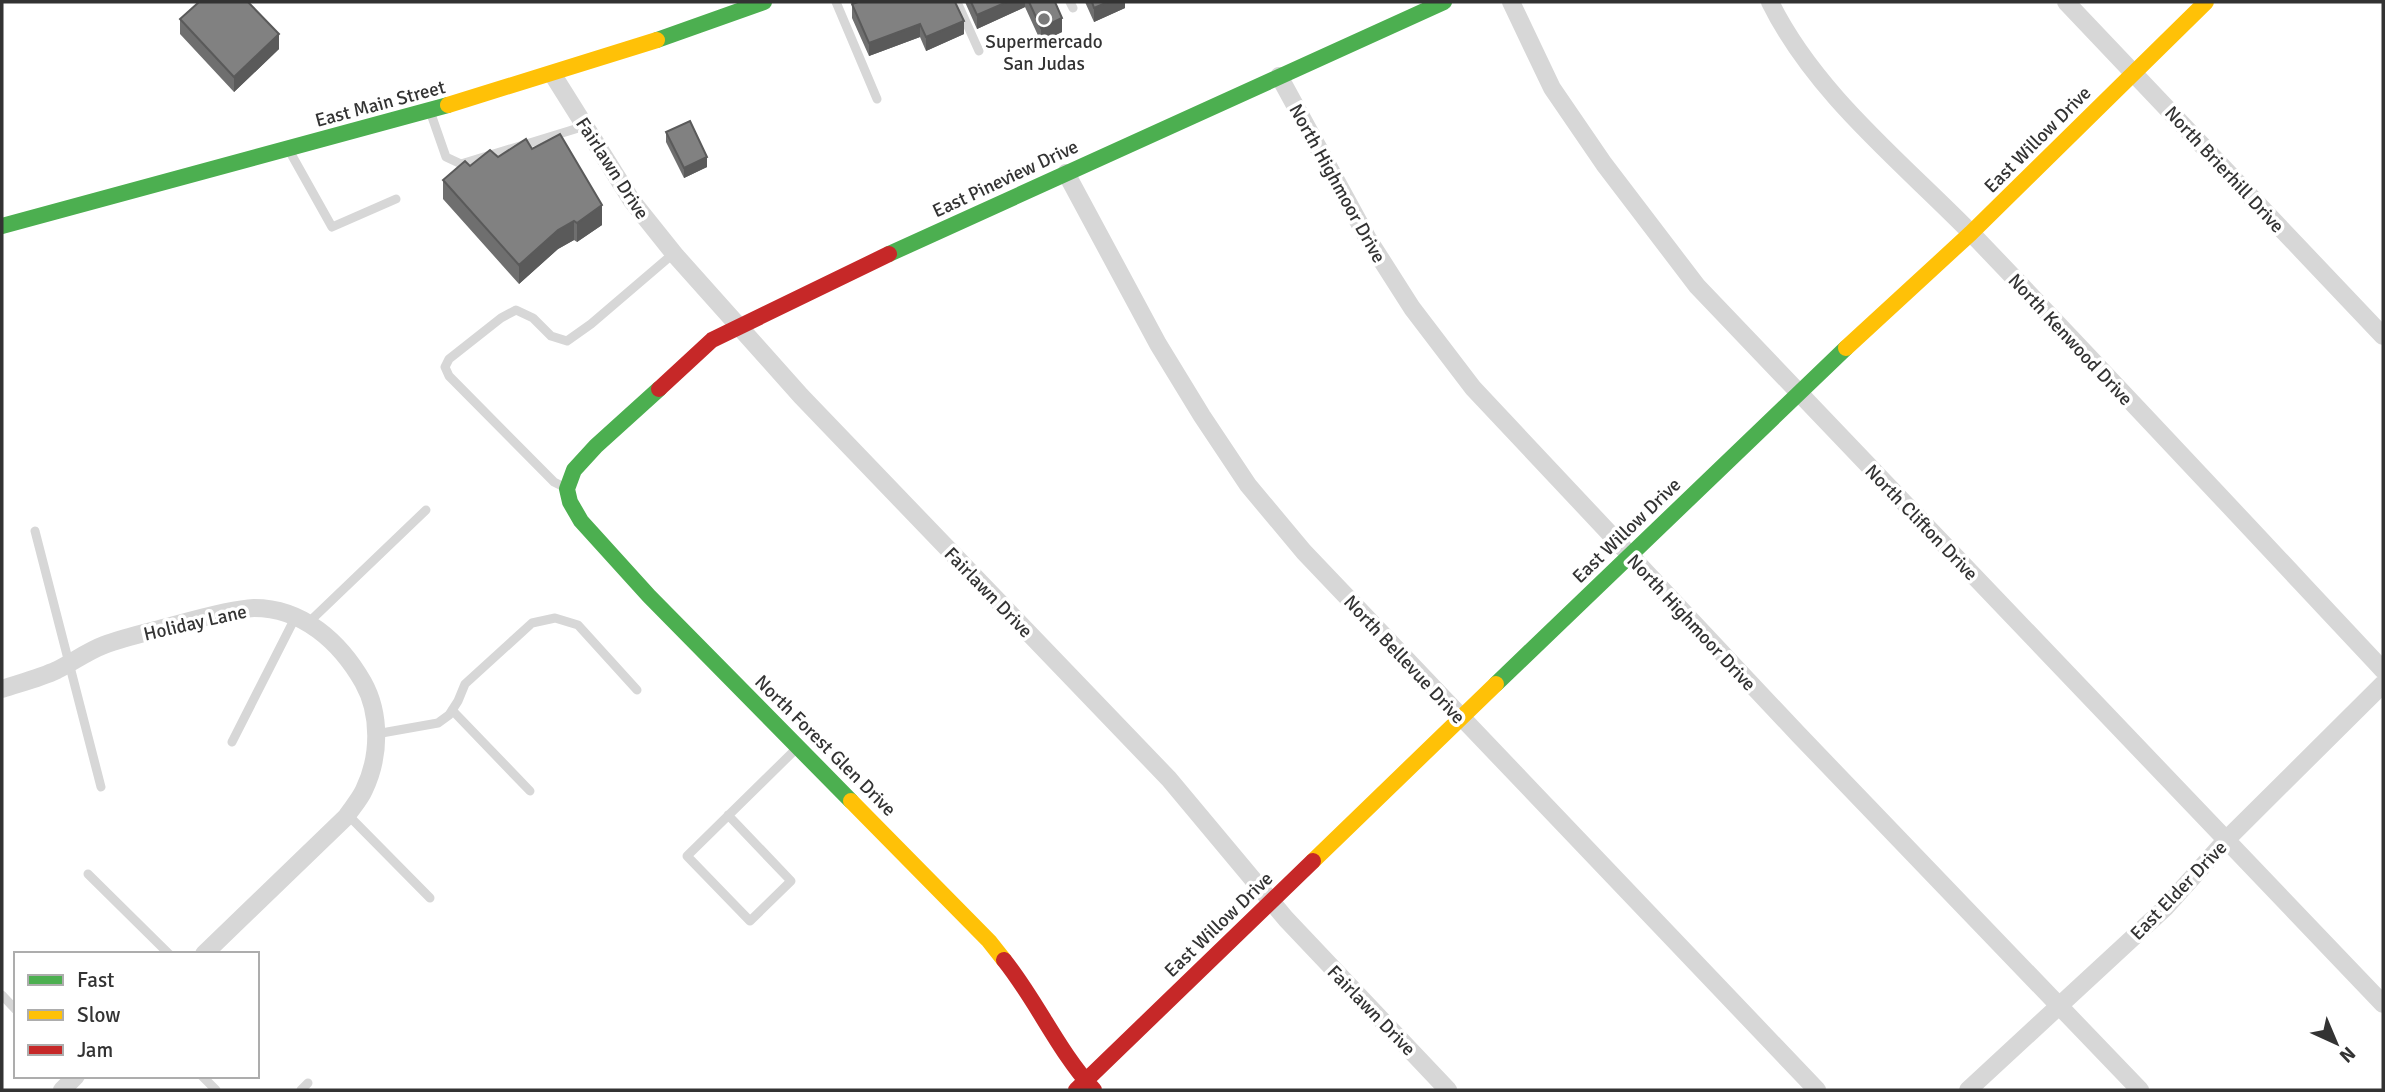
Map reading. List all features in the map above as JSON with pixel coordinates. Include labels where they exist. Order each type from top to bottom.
[{"type":"street","name":"East Main Street","points":[[2,226],[430,112],[553,75],[764,2]]},
{"type":"street","name":"East Pineview Drive","points":[[567,489],[574,470],[609,434],[712,340],[847,273],[1444,2]]},
{"type":"street","name":"North Clifton Drive","points":[[1511,2],[1552,88],[1604,164],[1697,286],[2383,1004]]},
{"type":"street","name":"North Kenwood Drive","points":[[1770,2],[1780,23],[1825,83],[1875,139],[1972,233],[2383,670]]},
{"type":"street","name":"North Brierhill Drive","points":[[2066,2],[2383,336]]},
{"type":"street","name":"East Willow Drive","points":[[1085,1087],[1272,902],[1798,393],[1972,233],[2206,2]]},
{"type":"street","name":"Fairlawn Drive","points":[[553,75],[632,201],[739,327],[801,396],[1169,779],[1272,902],[1448,1090]]},
{"type":"street","name":"North Highmoor Drive","points":[[1279,76],[1368,239],[1412,307],[1473,388],[2140,1090]]},
{"type":"street","name":"North Bellevue Drive","points":[[1066,173],[1158,344],[1248,485],[1304,552],[1461,719],[1817,1090]]},
{"type":"street","name":"North Forest Glen Drive","points":[[567,489],[570,502],[581,521],[649,596],[989,941],[1020,980],[1085,1087]]},
{"type":"street","name":"Holiday Lane","points":[[2,689],[55,671],[103,645],[187,621],[252,608],[272,610],[302,620],[337,646],[353,665],[367,689],[374,712],[376,734],[374,762],[364,790],[348,815],[206,952]]},
{"type":"street","name":"East Elder Drive","points":[[1968,1090],[2165,908],[2226,840],[2383,684]]},
{"type":"lane","points":[[835,2],[877,99]]},
{"type":"lane","points":[[957,2],[979,51]]},
{"type":"lane","points":[[430,112],[446,158],[461,164],[585,126]]},
{"type":"lane","points":[[289,150],[332,227],[396,199]]},
{"type":"lane","points":[[567,489],[554,482],[449,376],[445,367],[449,359],[516,310],[533,318],[551,336],[567,341],[591,324],[674,253]]},
{"type":"lane","points":[[232,742],[302,620],[426,510]]},
{"type":"lane","points":[[34,531],[101,787]]},
{"type":"lane","points":[[376,734],[438,723],[452,710],[465,684],[532,623],[555,618],[578,625],[637,690]]},
{"type":"lane","points":[[452,710],[530,791]]},
{"type":"lane","points":[[728,815],[791,881],[750,921],[687,856],[728,815],[798,747]]},
{"type":"lane","points":[[348,815],[430,898]]},
{"type":"lane","points":[[88,874],[167,952]]},
{"type":"lane","points":[[2,995],[14,1008]]},
{"type":"building","points":[[199,2],[248,2],[279,34],[234,77],[180,19]]},
{"type":"building","points":[[955,2],[964,21],[926,37],[920,24],[869,43],[852,4]]},
{"type":"building","points":[[971,2],[1007,2],[977,15]]},
{"type":"building","points":[[1029,2],[1055,2],[1062,18],[1041,28]]},
{"type":"building","points":[[1092,2],[1108,2],[1094,8]]},
{"type":"building","points":[[690,121],[707,157],[684,168],[666,132]]},
{"type":"building","points":[[560,134],[602,205],[577,223],[574,221],[558,230],[519,265],[443,180],[465,161],[470,166],[490,150],[498,157],[526,139],[532,149]]},
{"type":"traffic: fast","points":[[657,40],[764,2]]},
{"type":"traffic: fast","points":[[889,254],[1444,2]]},
{"type":"traffic: fast","points":[[2,226],[448,105]]},
{"type":"traffic: fast","points":[[1496,684],[1846,348]]},
{"type":"traffic: fast","points":[[659,389],[596,446],[574,470],[567,489],[570,502],[581,521],[649,596],[851,801]]},
{"type":"traffic: slow","points":[[1846,348],[1971,233],[2206,2]]},
{"type":"traffic: slow","points":[[448,105],[657,40]]},
{"type":"traffic: slow","points":[[1313,861],[1496,684]]},
{"type":"traffic: slow","points":[[851,801],[989,941],[1004,960]]},
{"type":"traffic: jam","points":[[659,389],[712,340],[889,254]]},
{"type":"traffic: jam","points":[[1076,1090],[1313,861]]},
{"type":"traffic: jam","points":[[1004,960],[1069,1059],[1094,1090]]},
{"type":"place","name":"Supermercado San Judas","points":[[1044,19]]}]
